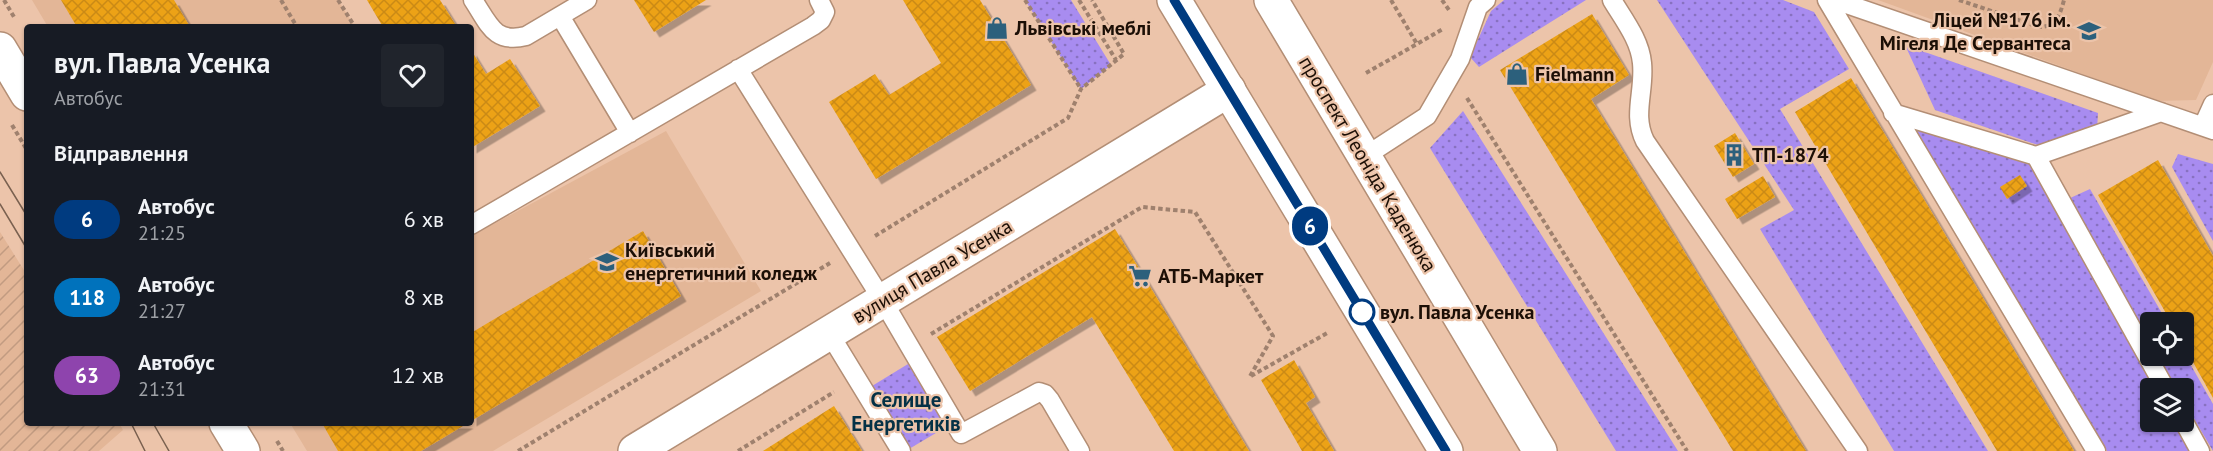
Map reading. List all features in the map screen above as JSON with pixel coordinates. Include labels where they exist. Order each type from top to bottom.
[{"type":"main road","points":[[1174,0],[1446,451]]},
{"type":"main road","name":"проспект Леоніда Каденюка","points":[[1271,0],[1540,451]]},
{"type":"main road","points":[[0,49],[24,89]]},
{"type":"main road","name":"вулиця Павла Усенка","points":[[635,451],[1229,90]]},
{"type":"main road","points":[[228,426],[243,451]]},
{"type":"lane","points":[[473,0],[494,33],[504,38],[515,39],[526,36],[587,0]]},
{"type":"lane","points":[[474,223],[821,20],[825,12],[819,0]]},
{"type":"lane","points":[[1364,157],[1427,116],[1460,59],[1478,7],[1486,0]]},
{"type":"lane","points":[[1612,0],[1640,51],[1643,74],[1638,120],[1645,141],[1858,451]]},
{"type":"lane","points":[[1827,0],[2096,451]]},
{"type":"lane","points":[[1835,0],[2208,128],[2213,104]]},
{"type":"lane","points":[[560,16],[630,133]]},
{"type":"lane","points":[[738,69],[852,250],[961,434],[1039,392],[1045,394],[1050,400],[1080,451]]},
{"type":"lane","points":[[1893,113],[2036,156],[2161,112]]},
{"type":"lane","points":[[2036,156],[2159,378]]},
{"type":"lane","points":[[830,333],[901,451]]},
{"type":"lane","points":[[2190,432],[2200,451]]},
{"type":"path","points":[[280,0],[295,24]]},
{"type":"path","points":[[338,0],[353,24]]},
{"type":"path","points":[[1025,0],[1081,89]]},
{"type":"path","points":[[1079,0],[1116,60]]},
{"type":"path","points":[[518,451],[1068,118],[1081,89],[1124,54],[1092,0]]},
{"type":"path","points":[[1391,0],[1417,44]]},
{"type":"path","points":[[1959,0],[2039,27],[2048,27],[2055,22],[2064,0]]},
{"type":"path","points":[[1366,73],[1446,27]]},
{"type":"path","points":[[1451,73],[1687,451]]},
{"type":"path","points":[[910,346],[1142,207],[1195,212],[1273,336],[1249,378],[1329,332]]},
{"type":"path","points":[[738,451],[857,378]]},
{"type":"shaded area","points":[[32,0],[338,0],[353,24],[46,24]]},
{"type":"shaded area","points":[[1025,0],[1071,0],[1111,65],[1081,89]]},
{"type":"shaded area","points":[[1504,0],[1586,0],[1479,67],[1470,57],[1491,11]]},
{"type":"shaded area","points":[[1657,0],[1783,0],[1814,12],[1849,69],[1780,109],[1988,451],[1894,451],[1760,229],[1794,210]]},
{"type":"shaded area","name":"Ліцей №176 ім. Мігеля Де Сервантеса","points":[[1878,0],[2213,0],[2213,62],[2196,100],[2157,101]]},
{"type":"shaded area","points":[[1905,45],[2098,113],[2097,130],[2038,145],[1935,110]]},
{"type":"shaded area","points":[[1463,111],[1678,451],[1616,451],[1430,148]]},
{"type":"shaded area","points":[[1907,125],[2028,162],[2140,361],[2140,366],[2143,366],[2149,378],[2140,378],[2140,432],[2179,432],[2190,451],[2107,451]]},
{"type":"shaded area","name":"Київський енергетичний коледж","points":[[666,131],[761,291],[493,451],[307,451],[292,426],[474,426],[474,228],[477,233]]},
{"type":"shaded area","points":[[2178,154],[2213,164],[2213,241],[2172,167]]},
{"type":"shaded area","points":[[2090,189],[2161,312],[2140,312],[2140,326],[2068,199]]},
{"type":"shaded area","points":[[0,232],[24,270],[24,426],[121,426],[123,430],[99,451],[0,451]]},
{"type":"shaded area","points":[[908,364],[946,427],[909,449],[872,386]]},
{"type":"shaded area","points":[[2163,366],[2191,366],[2213,404],[2213,451],[2194,419],[2194,378],[2170,378]]},
{"type":"building","points":[[61,0],[174,0],[188,24],[75,24]]},
{"type":"building","points":[[367,0],[440,0],[455,24],[381,24]]},
{"type":"building","points":[[634,0],[706,0],[654,32]]},
{"type":"building","points":[[903,0],[980,0],[1031,85],[876,179],[829,102],[875,74],[889,95],[941,63]]},
{"type":"building","points":[[1592,14],[1629,75],[1591,99],[1806,451],[1733,451],[1500,70]]},
{"type":"building","points":[[474,55],[486,74],[510,59],[540,106],[474,146]]},
{"type":"building","points":[[1851,78],[2074,451],[1997,451],[1795,112]]},
{"type":"building","name":"ТП-1874","points":[[1735,133],[1754,164],[1733,177],[1714,146]]},
{"type":"building","points":[[2158,160],[2213,256],[2213,398],[2194,364],[2194,312],[2165,312],[2098,195]]},
{"type":"building","points":[[2020,175],[2027,186],[2007,199],[2000,187]]},
{"type":"building","points":[[1763,176],[1775,197],[1737,219],[1725,199]]},
{"type":"building","points":[[1115,229],[1249,451],[1174,451],[1092,317],[970,391],[937,337]]},
{"type":"building","points":[[643,231],[681,296],[474,419],[474,331]]},
{"type":"building","points":[[1294,360],[1315,397],[1306,403],[1334,451],[1302,451],[1261,380]]},
{"type":"building","points":[[834,406],[862,451],[763,451]]},
{"type":"building","points":[[324,426],[463,426],[421,451],[338,451]]},
{"type":"tram line","points":[[0,172],[24,211]]},
{"type":"tram line","points":[[0,204],[24,244]]},
{"type":"tram line","points":[[132,426],[145,451]]},
{"type":"tram line","points":[[155,426],[169,451]]},
{"type":"bus line","name":"6","points":[[1174,0],[1446,451]]},
{"type":"place","name":"Львівські меблі","points":[[997,28]]},
{"type":"place","name":"Ліцей №176 ім. Мігеля Де Сервантеса","points":[[2089,31]]},
{"type":"place","name":"Fielmann","points":[[1517,74]]},
{"type":"place","name":"ТП-1874","points":[[1734,155]]},
{"type":"place","name":"Київський енергетичний коледж","points":[[607,262]]},
{"type":"place","name":"АТБ-Маркет","points":[[1140,276]]},
{"type":"place","name":"вул. Павла Усенка","points":[[1362,312]]},
{"type":"district","name":"Селище Енергетиків","points":[[906,412]]}]
